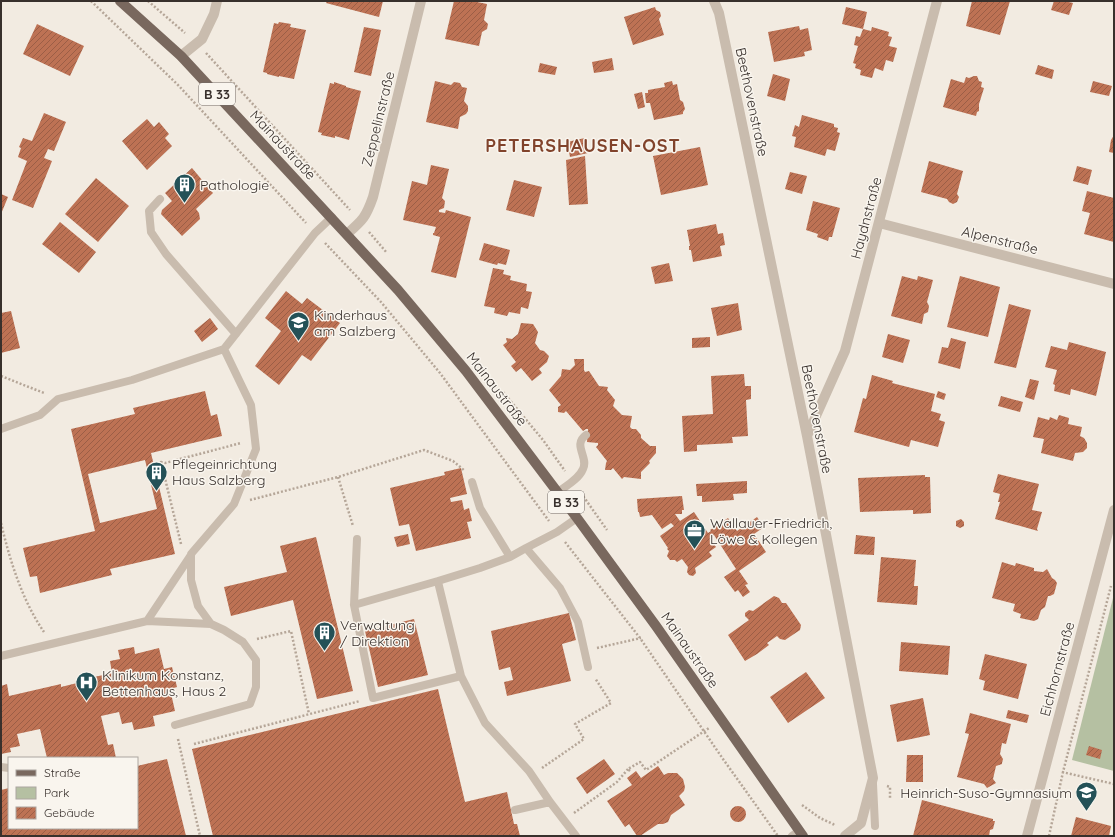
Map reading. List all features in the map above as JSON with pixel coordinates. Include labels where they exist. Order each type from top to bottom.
[{"type":"main road","name":"Mainaustraße","points":[[120,1],[181,56],[332,217],[398,290],[466,371],[558,492],[656,626],[798,834]]},
{"type":"street","points":[[181,56],[202,39],[214,14],[217,1]]},
{"type":"street","name":"Zeppelinstraße","points":[[347,234],[366,216],[374,197],[421,1]]},
{"type":"street","name":"Beethovenstraße","points":[[714,1],[719,13],[807,436],[873,778],[861,823],[844,836]]},
{"type":"street","name":"Haydnstraße","points":[[807,436],[846,351],[937,1]]},
{"type":"street","name":"Alpenstraße","points":[[879,223],[1114,284]]},
{"type":"street","name":"Eichhornstraße","points":[[1026,836],[1114,510]]},
{"type":"lane","points":[[160,199],[149,211],[151,232],[166,254],[236,334]]},
{"type":"lane","points":[[1,429],[40,414],[58,399],[132,380],[224,349],[315,233],[332,217]]},
{"type":"lane","points":[[147,621],[192,554],[234,504],[256,449],[251,405],[224,349]]},
{"type":"lane","points":[[558,492],[578,477],[584,468],[584,460],[579,444],[582,437],[586,435]]},
{"type":"lane","points":[[472,482],[480,508],[510,557]]},
{"type":"lane","points":[[354,605],[438,581],[510,557],[557,532],[577,518]]},
{"type":"lane","points":[[358,539],[354,605],[373,698],[461,676]]},
{"type":"lane","points":[[526,548],[560,588],[578,622],[588,667]]},
{"type":"lane","points":[[175,725],[250,704],[256,687],[256,660],[243,642],[212,624],[198,606],[191,580],[192,554]]},
{"type":"lane","points":[[438,581],[461,676],[485,723],[531,775],[576,836]]},
{"type":"lane","points":[[1,656],[147,621],[212,624]]},
{"type":"lane","points":[[873,778],[875,826]]},
{"type":"lane","points":[[515,810],[550,802]]},
{"type":"path","points":[[91,1],[178,85],[381,302],[440,373],[557,532],[640,638],[778,836]]},
{"type":"path","points":[[1,376],[58,399]]},
{"type":"path","points":[[182,548],[161,462],[165,463],[255,439]]},
{"type":"path","points":[[234,504],[338,477],[424,450],[453,460],[463,468],[472,482]]},
{"type":"path","points":[[338,477],[358,539]]},
{"type":"path","points":[[1,523],[9,555],[33,616],[52,644]]},
{"type":"path","points":[[1049,836],[1112,584]]},
{"type":"path","points":[[584,651],[640,638],[656,626]]},
{"type":"path","points":[[243,642],[291,631],[309,714]]},
{"type":"path","points":[[531,775],[584,739],[575,724],[611,703],[588,667]]},
{"type":"path","points":[[194,744],[373,698]]},
{"type":"path","points":[[564,820],[617,782],[640,762],[646,770],[721,720]]},
{"type":"path","points":[[175,725],[200,836]]},
{"type":"path","points":[[1045,768],[1114,784]]},
{"type":"green space","points":[[1114,594],[1114,771],[1072,760]]},
{"type":"building","points":[[327,1],[383,1],[379,17],[326,3]]},
{"type":"building","points":[[454,1],[472,1],[487,4],[484,20],[488,24],[487,29],[482,32],[479,46],[445,39]]},
{"type":"building","points":[[972,1],[1010,1],[1000,35],[966,26]]},
{"type":"building","points":[[1054,1],[1073,3],[1069,15],[1051,10]]},
{"type":"building","points":[[655,7],[656,10],[660,12],[661,16],[659,19],[664,35],[633,45],[624,17]]},
{"type":"building","points":[[846,7],[867,12],[863,29],[842,24]]},
{"type":"building","points":[[279,22],[291,24],[290,27],[306,30],[294,79],[279,77],[263,72],[274,23],[278,24]]},
{"type":"building","points":[[37,24],[84,46],[70,76],[23,54]]},
{"type":"building","points":[[799,26],[800,30],[808,28],[812,50],[804,52],[805,56],[774,62],[768,32]]},
{"type":"building","points":[[364,27],[381,30],[371,76],[354,72]]},
{"type":"building","points":[[872,27],[889,32],[888,36],[892,37],[889,46],[897,48],[893,62],[886,60],[883,71],[875,68],[872,78],[860,75],[861,70],[855,68],[856,64],[853,63],[858,46],[854,45],[856,36],[860,37],[863,29],[871,31]]},
{"type":"building","points":[[612,58],[614,70],[594,73],[592,62]]},
{"type":"building","points":[[540,63],[557,67],[555,75],[538,72]]},
{"type":"building","points":[[1038,65],[1054,70],[1052,79],[1035,74]]},
{"type":"building","points":[[773,74],[790,79],[785,101],[767,96]]},
{"type":"building","points":[[977,76],[979,81],[982,82],[981,87],[984,88],[979,104],[979,111],[977,112],[976,116],[943,107],[951,79],[964,83],[966,77],[969,78]]},
{"type":"building","points":[[435,81],[451,85],[454,82],[460,83],[462,87],[467,88],[464,101],[468,106],[468,111],[460,117],[458,129],[426,122]]},
{"type":"building","points":[[672,81],[673,85],[677,84],[680,100],[683,102],[685,109],[683,114],[654,120],[650,103],[646,103],[645,93],[648,93],[648,90],[665,87],[664,83]]},
{"type":"building","points":[[1093,81],[1112,86],[1109,96],[1090,92]]},
{"type":"building","points":[[334,82],[361,91],[349,140],[335,136],[335,138],[321,135],[322,133],[318,132],[330,83],[334,84]]},
{"type":"building","points":[[642,92],[645,107],[638,109],[634,94]]},
{"type":"building","points":[[44,113],[66,122],[54,151],[48,149],[44,158],[52,161],[33,208],[12,200],[27,161],[18,157],[21,148],[19,147],[23,138],[32,141]]},
{"type":"building","points":[[802,115],[834,124],[834,127],[838,128],[837,132],[840,133],[835,151],[827,149],[825,156],[794,147],[796,137],[792,136],[795,125],[799,127]]},
{"type":"building","points":[[147,119],[154,127],[159,122],[169,134],[165,138],[172,146],[147,170],[122,141]]},
{"type":"building","points":[[1114,135],[1114,153],[1109,152],[1111,140]]},
{"type":"building","points":[[585,138],[588,153],[570,157],[567,142]]},
{"type":"building","points":[[700,147],[708,185],[661,195],[653,156]]},
{"type":"building","points":[[585,156],[588,204],[569,205],[566,160]]},
{"type":"building","points":[[929,161],[963,171],[957,194],[959,197],[957,202],[953,204],[947,199],[921,192]]},
{"type":"building","points":[[431,165],[449,169],[442,198],[445,201],[444,208],[439,210],[439,212],[445,213],[446,210],[471,217],[456,278],[431,272],[440,237],[433,235],[436,227],[403,220],[412,181],[427,185]]},
{"type":"building","points":[[1077,166],[1092,170],[1088,185],[1073,181]]},
{"type":"building","name":"Pathologie","points":[[192,168],[213,193],[196,209],[199,213],[200,219],[182,236],[161,214],[162,210],[172,201],[165,193]]},
{"type":"building","points":[[790,172],[807,176],[802,194],[785,189]]},
{"type":"building","points":[[96,178],[129,206],[98,242],[65,214]]},
{"type":"building","points":[[514,180],[542,187],[534,217],[506,210]]},
{"type":"building","points":[[1087,191],[1114,198],[1114,242],[1084,234],[1090,213],[1082,211]]},
{"type":"building","points":[[1,194],[8,197],[1,214]]},
{"type":"building","points":[[813,201],[840,208],[832,237],[829,237],[828,241],[817,237],[818,234],[806,230]]},
{"type":"building","points":[[60,222],[96,252],[79,273],[42,244]]},
{"type":"building","points":[[716,224],[718,234],[723,233],[725,245],[720,246],[722,256],[693,262],[691,250],[689,250],[690,246],[687,230]]},
{"type":"building","points":[[484,243],[510,250],[506,265],[498,263],[497,265],[479,260]]},
{"type":"building","points":[[669,263],[673,281],[655,284],[651,267]]},
{"type":"building","points":[[493,268],[504,270],[503,274],[511,276],[510,280],[527,284],[526,291],[532,292],[528,309],[521,307],[520,314],[509,312],[507,316],[494,313],[495,308],[484,306]]},
{"type":"building","points":[[902,276],[917,280],[918,276],[933,280],[927,302],[929,306],[928,312],[924,314],[922,324],[891,316]]},
{"type":"building","points":[[960,276],[1000,287],[988,337],[947,327]]},
{"type":"building","name":"Kinderhaus am Salzberg","points":[[286,291],[302,304],[307,298],[340,323],[311,361],[302,355],[279,385],[255,366],[281,331],[265,318]]},
{"type":"building","points":[[738,303],[742,330],[717,336],[711,308]]},
{"type":"building","points":[[1009,304],[1031,310],[1016,368],[994,363]]},
{"type":"building","points":[[11,311],[20,348],[1,353],[1,313]]},
{"type":"building","points":[[210,318],[218,329],[202,342],[194,331]]},
{"type":"building","points":[[521,323],[533,324],[538,332],[535,343],[540,350],[544,351],[549,356],[547,362],[539,369],[542,373],[532,381],[521,368],[516,372],[511,366],[516,362],[503,345],[507,342],[506,338],[512,339],[518,334]]},
{"type":"building","points":[[888,334],[910,340],[903,363],[882,357]]},
{"type":"building","points":[[710,337],[710,347],[692,348],[692,338]]},
{"type":"building","points":[[951,338],[966,342],[960,369],[938,363],[942,347],[948,348]]},
{"type":"building","points":[[1069,342],[1106,352],[1096,396],[1071,389],[1070,395],[1054,391],[1055,385],[1053,384],[1057,370],[1045,367],[1051,346],[1067,350]]},
{"type":"building","points":[[574,359],[584,359],[585,372],[589,371],[599,386],[608,387],[607,390],[615,400],[613,406],[622,415],[632,416],[630,427],[632,429],[636,429],[641,435],[641,438],[650,446],[656,446],[656,453],[649,461],[650,463],[641,472],[641,479],[624,477],[622,479],[613,468],[611,470],[605,470],[607,461],[596,447],[598,443],[587,442],[588,429],[583,431],[566,411],[564,413],[558,412],[558,407],[561,405],[549,390],[561,376],[562,369],[570,370],[575,365]]},
{"type":"building","points":[[744,374],[745,386],[751,386],[751,399],[746,400],[748,436],[732,437],[733,443],[697,445],[697,451],[684,452],[682,416],[713,414],[711,376]]},
{"type":"building","points":[[872,375],[893,381],[892,383],[935,394],[931,411],[941,414],[939,420],[945,422],[938,447],[911,440],[909,447],[854,432],[863,398],[866,399]]},
{"type":"building","points":[[1030,379],[1039,381],[1034,400],[1025,397]]},
{"type":"building","name":"Pflegeinrichtung Haus Salzberg","points":[[205,391],[211,416],[217,414],[222,436],[151,453],[175,554],[110,569],[112,575],[40,593],[37,576],[30,577],[23,548],[95,531],[71,429],[135,414],[133,408]],"holes":[[[145,460],[157,509],[100,523],[88,474]]]},
{"type":"building","points":[[938,391],[946,394],[944,400],[936,397]]},
{"type":"building","points":[[1001,396],[1023,402],[1020,412],[998,406]]},
{"type":"building","points":[[1059,415],[1069,418],[1068,424],[1082,427],[1080,436],[1084,438],[1087,443],[1087,448],[1083,452],[1075,453],[1073,461],[1041,453],[1044,439],[1033,437],[1038,417],[1049,420],[1050,417],[1057,420]]},
{"type":"building","points":[[461,468],[467,494],[450,498],[451,502],[462,500],[464,510],[469,508],[472,521],[467,522],[471,538],[416,551],[409,524],[399,526],[390,488],[445,475],[444,472]]},
{"type":"building","points":[[998,474],[1039,484],[1032,510],[1042,512],[1037,529],[1038,531],[995,519],[1000,502],[998,502],[1000,494],[993,492]]},
{"type":"building","points":[[925,475],[925,477],[930,477],[931,513],[913,514],[913,510],[860,512],[858,478]]},
{"type":"building","points":[[747,481],[747,493],[733,494],[734,500],[702,502],[702,496],[697,496],[696,484]]},
{"type":"building","points":[[682,496],[684,510],[682,510],[682,514],[675,514],[680,521],[694,512],[708,533],[728,518],[737,531],[757,517],[764,527],[754,534],[766,552],[739,571],[748,584],[745,585],[750,592],[743,597],[738,590],[735,592],[724,577],[736,569],[714,535],[710,538],[716,547],[709,552],[712,556],[695,568],[696,573],[693,576],[689,575],[687,572],[688,567],[682,559],[677,562],[675,560],[670,560],[667,556],[669,551],[667,549],[668,548],[660,536],[674,526],[671,523],[662,529],[652,515],[640,517],[637,499]]},
{"type":"building","points":[[961,519],[964,522],[964,526],[960,528],[956,526],[956,521]]},
{"type":"building","points":[[408,534],[410,544],[397,547],[394,537]]},
{"type":"building","points":[[856,535],[875,537],[874,555],[854,554]]},
{"type":"building","name":"Verwaltung / Direktion","points":[[316,537],[353,691],[317,699],[293,600],[231,616],[224,587],[287,572],[280,546]]},
{"type":"building","points":[[881,557],[916,560],[914,586],[918,586],[917,605],[877,602]]},
{"type":"building","points":[[1002,562],[1015,566],[1016,563],[1034,568],[1034,571],[1043,572],[1047,569],[1057,583],[1054,594],[1048,596],[1045,607],[1041,610],[1038,619],[1034,621],[1020,618],[1021,614],[1013,611],[1015,604],[992,598]]},
{"type":"building","points":[[774,596],[779,598],[782,603],[786,603],[801,625],[800,630],[785,640],[780,639],[777,636],[767,643],[769,645],[745,661],[728,635],[749,620],[745,616],[745,613],[749,610],[753,611]]},
{"type":"building","points":[[569,613],[576,640],[562,644],[571,681],[507,696],[504,682],[513,680],[510,667],[499,670],[491,631]]},
{"type":"building","points":[[414,619],[428,675],[378,687],[365,631]]},
{"type":"building","points":[[901,642],[950,646],[948,675],[899,671]]},
{"type":"building","name":"Klinikum Konstanz, Bettenhaus, Haus 2","points":[[134,647],[135,654],[159,648],[164,669],[172,667],[177,687],[170,689],[175,711],[153,716],[155,726],[134,730],[132,722],[122,724],[119,712],[101,716],[108,745],[113,744],[116,757],[47,757],[40,729],[17,734],[20,746],[10,748],[11,752],[1,754],[1,686],[7,684],[9,696],[61,684],[61,687],[81,682],[81,680],[112,673],[110,661],[120,659],[118,650]]},
{"type":"building","points":[[985,654],[1027,664],[1018,699],[983,690],[985,681],[979,679]]},
{"type":"building","points":[[806,672],[825,698],[788,723],[770,697]]},
{"type":"building","points":[[438,689],[465,802],[507,792],[514,824],[517,824],[520,836],[213,836],[192,749]]},
{"type":"building","points":[[923,698],[930,735],[897,742],[890,705]]},
{"type":"building","points":[[1008,710],[1029,715],[1027,723],[1006,718]]},
{"type":"building","points":[[970,713],[1011,724],[1006,744],[1002,743],[1000,754],[1003,759],[1002,764],[996,766],[993,779],[996,783],[987,788],[984,784],[957,777],[969,734],[965,733]]},
{"type":"building","points":[[1089,746],[1102,750],[1100,759],[1086,755]]},
{"type":"building","points":[[907,755],[923,755],[923,782],[906,782]]},
{"type":"building","points":[[167,759],[186,836],[1,836],[1,790],[8,788],[8,829],[138,829],[138,766]]},
{"type":"building","points":[[604,759],[615,774],[587,794],[576,778]]},
{"type":"building","points":[[658,766],[664,775],[668,773],[677,773],[683,779],[685,787],[684,791],[679,796],[685,805],[671,815],[668,822],[658,824],[640,836],[637,836],[629,824],[625,827],[607,801],[632,785],[627,778],[636,771],[641,778]]},
{"type":"building","points":[[922,800],[993,819],[993,821],[995,821],[993,829],[990,830],[989,836],[913,836]]},
{"type":"building","points":[[738,806],[744,808],[746,814],[744,820],[738,822],[732,820],[730,814],[732,808]]},
{"type":"building","points":[[1076,817],[1111,826],[1109,836],[1071,836]]},
{"type":"place","name":"Pathologie","points":[[184,204]]},
{"type":"place","name":"Kinderhaus am Salzberg","points":[[299,342]]},
{"type":"place","name":"Pflegeinrichtung Haus Salzberg","points":[[156,492]]},
{"type":"place","name":"Wallauer-Friedrich, Löwe & Kollegen","points":[[694,550]]},
{"type":"place","name":"Verwaltung / Direktion","points":[[325,652]]},
{"type":"place","name":"Klinikum Konstanz, Bettenhaus, Haus 2","points":[[87,702]]},
{"type":"place","name":"Heinrich-Suso-Gymnasium","points":[[1087,812]]},
{"type":"district","name":"PETERSHAUSEN-OST","points":[[583,146]]}]
